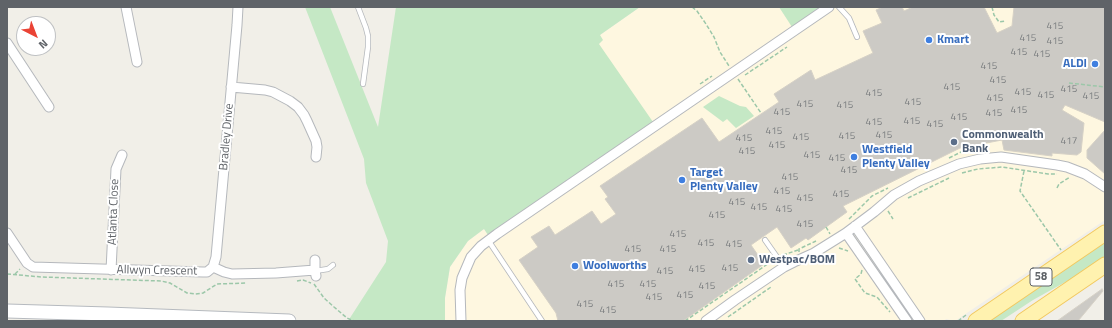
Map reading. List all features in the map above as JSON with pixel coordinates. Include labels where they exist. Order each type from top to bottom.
[{"type":"main road","name":"58","points":[[976,321],[1105,233]]},
{"type":"main road","name":"58","points":[[1023,321],[1105,265]]},
{"type":"main road","points":[[7,311],[114,317],[289,321]]},
{"type":"street","points":[[126,7],[137,62]]},
{"type":"street","name":"Bradley Drive","points":[[213,267],[216,257],[238,7]]},
{"type":"street","points":[[461,321],[460,290],[462,278],[471,257],[488,240],[829,7]]},
{"type":"street","points":[[7,43],[49,107]]},
{"type":"street","points":[[231,87],[265,90],[278,94],[298,107],[304,114],[316,141],[316,157]]},
{"type":"street","name":"Atlanta Close","points":[[111,270],[116,169],[122,155]]},
{"type":"street","points":[[706,321],[784,267],[800,254],[822,248],[846,233],[853,222],[874,212],[889,198],[948,168],[970,161],[1008,158],[1065,166],[1092,178],[1105,187]]},
{"type":"street","points":[[853,222],[920,321]]},
{"type":"street","name":"Allwyn Crescent","points":[[7,233],[27,263],[34,267],[207,272],[213,267],[232,274],[315,272]]},
{"type":"street","points":[[846,233],[907,321]]},
{"type":"street","points":[[315,260],[315,272]]},
{"type":"street","points":[[914,312],[928,321]]},
{"type":"lane","points":[[358,7],[368,36],[364,84]]},
{"type":"lane","points":[[839,7],[849,18],[857,37]]},
{"type":"lane","points":[[488,240],[542,321]]},
{"type":"lane","points":[[765,240],[784,267]]},
{"type":"lane","points":[[315,272],[328,269],[333,265]]},
{"type":"path","points":[[692,7],[697,11],[706,24],[714,37],[720,52],[762,113]]},
{"type":"path","points":[[992,7],[999,22],[1005,21]]},
{"type":"path","points":[[1069,83],[1105,86]]},
{"type":"path","points":[[947,159],[961,152],[979,150]]},
{"type":"path","points":[[960,173],[978,169],[1002,167],[1048,174],[1059,174]]},
{"type":"path","points":[[1024,170],[1020,191],[1061,250]]},
{"type":"path","points":[[1057,188],[1059,184],[1070,177],[1074,170]]},
{"type":"path","points":[[902,200],[954,176]]},
{"type":"path","points":[[853,222],[872,196],[893,186]]},
{"type":"path","points":[[887,209],[893,219]]},
{"type":"path","points":[[826,227],[830,234],[834,232]]},
{"type":"path","points":[[685,321],[777,257],[800,254],[818,240]]},
{"type":"path","points":[[836,247],[850,252]]},
{"type":"path","points":[[862,270],[861,274],[855,279],[865,293],[877,297],[893,316]]},
{"type":"path","points":[[7,274],[42,277],[161,281],[170,283],[187,294],[203,293],[217,284],[248,283]]},
{"type":"path","points":[[295,281],[303,280],[314,284],[324,298],[344,315],[354,321]]},
{"type":"path","points":[[727,317],[774,285]]},
{"type":"shaded area","name":"Westfield Plenty Valley","points":[[640,7],[779,7],[792,26],[820,7],[1105,7],[1105,220],[955,321],[946,319],[944,321],[445,321],[445,298],[450,267],[468,241],[484,229],[488,235],[599,44],[600,35]]},
{"type":"green space","points":[[305,7],[330,7],[378,127],[396,7],[640,7],[600,35],[603,40],[599,44],[653,122],[488,235],[484,229],[468,241],[450,267],[445,298],[445,321],[348,321],[386,262],[388,241],[366,183],[364,159]]},
{"type":"green space","points":[[779,7],[820,7],[792,27]]},
{"type":"green space","points":[[719,96],[740,106],[746,107],[754,116],[736,128],[727,119],[723,122],[703,107]]},
{"type":"green space","points":[[1105,238],[1105,260],[1033,300],[1001,321],[984,321]]},
{"type":"building","name":"Westfield Plenty Valley","points":[[883,7],[902,7],[904,11],[913,7],[984,7],[997,33],[1012,26],[1014,7],[1105,7],[1105,122],[1065,105],[1062,110],[1084,123],[1081,152],[1077,155],[1052,153],[1052,156],[1004,150],[1002,140],[960,148],[843,206],[847,212],[808,240],[806,238],[791,248],[777,227],[751,245],[764,264],[683,321],[558,321],[556,313],[519,260],[538,247],[531,237],[549,226],[555,235],[592,211],[601,224],[616,214],[605,199],[608,197],[600,186],[702,118],[719,142],[779,102],[774,94],[811,70],[815,80],[873,53],[863,31],[882,23],[876,10]]},
{"type":"building","points":[[1105,130],[1105,174],[1087,158],[1087,150]]},
{"type":"building","points":[[1102,289],[1103,291],[1078,321],[1057,321]]},
{"type":"place","name":"Kmart","points":[[929,40]]},
{"type":"place","name":"ALDI","points":[[1095,64]]},
{"type":"place","name":"Commonwealth Bank","points":[[954,142]]},
{"type":"place","name":"Westfield Plenty Valley","points":[[854,157]]},
{"type":"place","name":"Target Plenty Valley","points":[[682,180]]},
{"type":"place","name":"Westpac/BOM","points":[[751,260]]},
{"type":"place","name":"Woolworths","points":[[575,266]]}]
